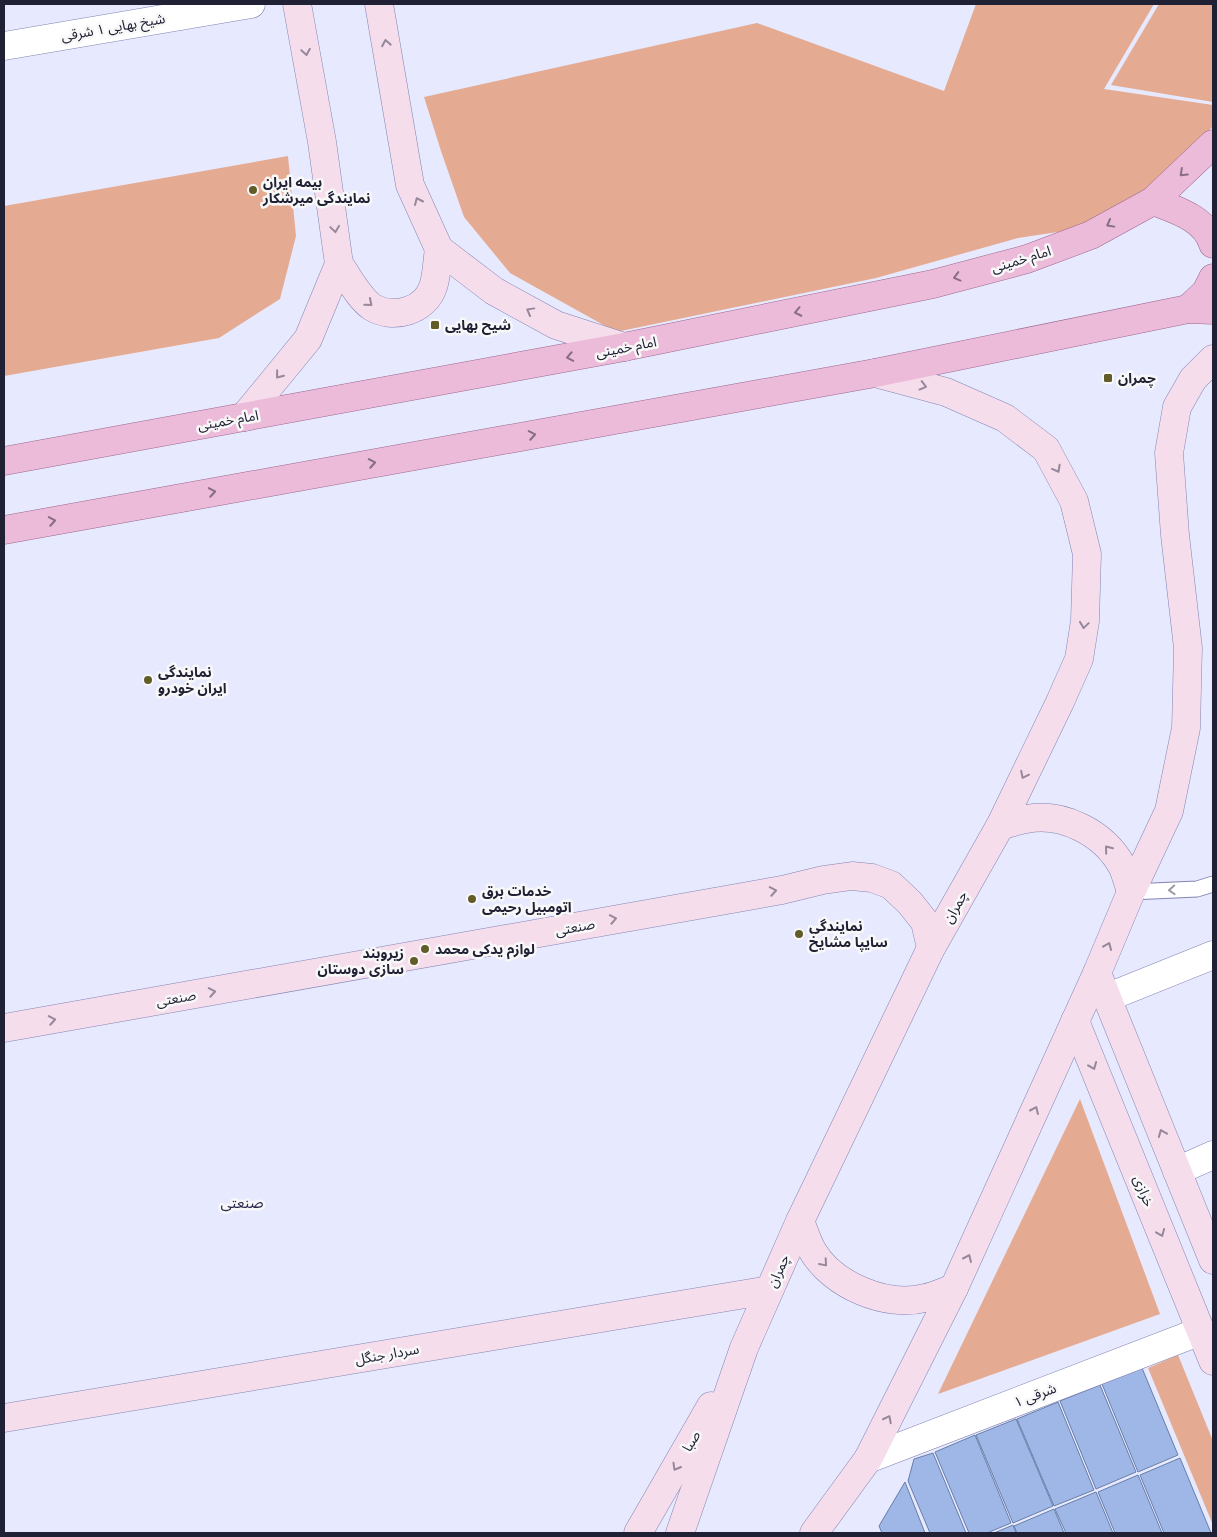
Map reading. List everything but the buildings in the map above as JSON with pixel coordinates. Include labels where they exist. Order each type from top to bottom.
[{"type":"main road","points":[[297,4],[322,142],[340,264],[363,298],[383,312],[396,314],[419,306],[428,297],[434,287],[439,249]]},
{"type":"main road","points":[[379,4],[410,185],[439,249],[494,291],[556,325],[624,348]]},
{"type":"main road","name":"امام خمینی","points":[[4,461],[624,348],[933,284],[1027,259],[1091,235],[1153,201],[1213,144]]},
{"type":"main road","points":[[1153,201],[1187,214],[1203,225],[1213,244]]},
{"type":"main road","points":[[244,418],[308,339],[340,264]]},
{"type":"main road","points":[[4,530],[876,373],[1201,309],[1213,278]]},
{"type":"main road","points":[[834,1533],[868,1459],[954,1288],[1075,1021],[1102,985],[1131,892],[1169,811],[1186,728],[1188,648],[1175,535],[1169,453],[1177,407],[1193,379],[1213,359]]},
{"type":"main road","name":"چمران","points":[[680,1533],[744,1348],[800,1221],[931,948],[1000,826],[1079,659],[1085,621],[1087,554],[1074,501],[1046,449],[1004,418],[946,392],[876,373]]},
{"type":"main road","points":[[1000,826],[1027,818],[1054,819],[1081,827],[1104,843],[1116,858],[1131,892]]},
{"type":"main road","name":"صنعتی","points":[[4,1028],[852,876],[872,878],[891,885],[925,922],[931,948]]},
{"type":"main road","points":[[1102,985],[1213,1260]]},
{"type":"main road","name":"خرازی","points":[[1075,1021],[1213,1361]]},
{"type":"main road","points":[[800,1221],[812,1251],[834,1275],[861,1292],[892,1300],[924,1298],[954,1288]]},
{"type":"main road","name":"سردار جنگل","points":[[4,1418],[769,1290]]},
{"type":"main road","name":"صبا","points":[[638,1533],[744,1348]]},
{"type":"main road","points":[[814,1533],[868,1459]]},
{"type":"street","name":"شیخ بهایی ۱ شرقی","points":[[4,46],[251,4]]},
{"type":"street","points":[[1102,985],[1213,955]]},
{"type":"street","points":[[1177,1171],[1213,1155]]},
{"type":"street","name":"۱ شرقی","points":[[868,1459],[1201,1331]]},
{"type":"lane","points":[[1131,892],[1197,889],[1213,884]]},
{"type":"shaded area","points":[[976,4],[1154,4],[1104,89],[1213,105],[1213,126],[1191,151],[1138,200],[1071,230],[1018,238],[876,278],[616,332],[510,273],[464,217],[424,97],[757,23],[944,91]]},
{"type":"shaded area","points":[[1159,4],[1213,4],[1213,102],[1111,85]]},
{"type":"shaded area","points":[[288,156],[296,236],[280,299],[219,338],[4,376],[4,206]]},
{"type":"shaded area","points":[[1080,1099],[1160,1314],[938,1394]]},
{"type":"shaded area","points":[[1178,1355],[1213,1441],[1213,1525],[1148,1368]]},
{"type":"place","name":"بیمه ایران نمایندگی میرشکار","points":[[253,190]]},
{"type":"place","name":"شیح بهایی","points":[[435,325]]},
{"type":"place","name":"چمران","points":[[1108,378]]},
{"type":"place","name":"نمایندگی ایران خودرو","points":[[148,680]]},
{"type":"place","name":"خدمات برق اتومبیل رحیمی","points":[[472,899]]},
{"type":"place","name":"نمایندگی سایپا مشایخ","points":[[799,934]]},
{"type":"place","name":"لوازم یدکی محمد","points":[[425,949]]},
{"type":"place","name":"زیروبند سازی دوستان","points":[[414,961]]},
{"type":"district","name":"صنعتی","points":[[242,1203]]}]
